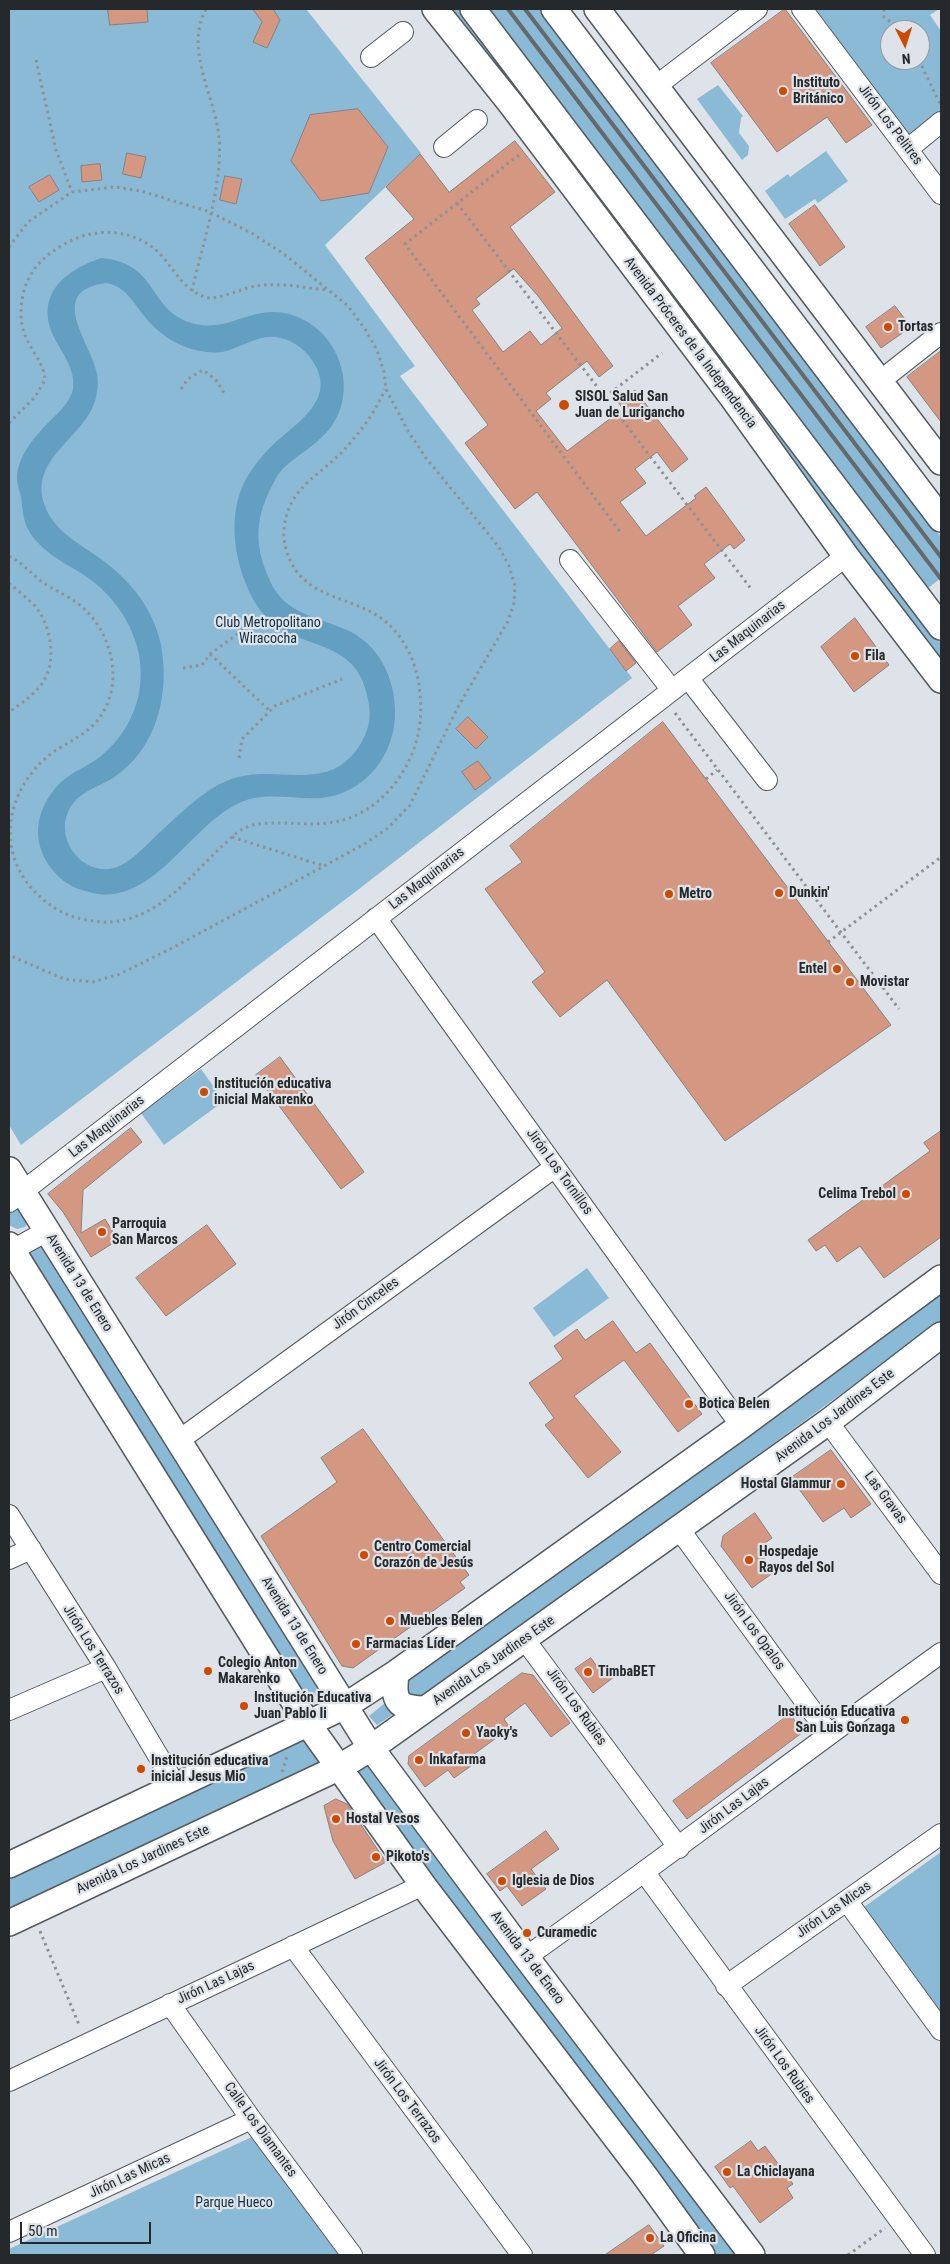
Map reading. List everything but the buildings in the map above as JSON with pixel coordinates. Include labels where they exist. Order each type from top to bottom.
[{"type":"main road","name":"Avenida Próceres de la Independencia","points":[[435,9],[511,104],[720,382],[846,556],[941,680]]},
{"type":"main road","name":"Avenida Próceres de la Independencia","points":[[473,9],[941,627]]},
{"type":"main road","points":[[554,9],[941,520]]},
{"type":"main road","points":[[596,9],[941,462]]},
{"type":"main road","name":"Avenida 13 de Enero","points":[[9,1170],[15,1197],[47,1231],[371,1748],[526,1957],[752,2255]]},
{"type":"main road","points":[[10,1249],[308,1724],[423,1885],[646,2176],[702,2255]]},
{"type":"main road","points":[[9,1865],[308,1724],[344,1706],[396,1674],[741,1426],[941,1278]]},
{"type":"main road","name":"Avenida Los Jardines Este","points":[[9,1923],[340,1767],[371,1748],[525,1640],[828,1422],[941,1335]]},
{"type":"main road","points":[[396,1674],[394,1692],[398,1703],[408,1708],[425,1709]]},
{"type":"street","points":[[656,86],[757,9]]},
{"type":"street","name":"Jirón Los Pelitres","points":[[802,9],[941,194]]},
{"type":"street","points":[[371,57],[403,32]]},
{"type":"street","points":[[444,147],[476,120]]},
{"type":"street","points":[[908,149],[941,122]]},
{"type":"street","points":[[880,381],[941,333]]},
{"type":"street","name":"Las Maquinarias","points":[[15,1197],[846,556]]},
{"type":"street","points":[[570,560],[767,780]]},
{"type":"street","name":"Jirón Los Tornillos","points":[[376,918],[741,1426]]},
{"type":"street","name":"Jirón Cinceles","points":[[178,1442],[555,1166]]},
{"type":"street","points":[[10,1249],[47,1231]]},
{"type":"street","name":"Las Gravas","points":[[828,1422],[941,1574]]},
{"type":"street","name":"Jirón Los Terrazos","points":[[9,1515],[106,1668],[176,1786]]},
{"type":"street","name":"Jirón Los Opalos","points":[[679,1529],[829,1734]]},
{"type":"street","points":[[9,1559],[31,1549]]},
{"type":"street","name":"Jirón Los Rubies","points":[[525,1640],[679,1848]]},
{"type":"street","name":"Jirón Las Lajas","points":[[526,1957],[645,1873],[829,1734],[941,1653]]},
{"type":"street","points":[[9,1710],[106,1668]]},
{"type":"street","name":"Jirón Las Micas","points":[[726,1986],[941,1834]]},
{"type":"street","name":"Jirón Los Rubies","points":[[645,1873],[925,2255]]},
{"type":"street","name":"Jirón Las Lajas","points":[[9,2081],[423,1885]]},
{"type":"street","points":[[847,1901],[941,2030]]},
{"type":"street","name":"Jirón Los Terrazos","points":[[293,1946],[522,2255]]},
{"type":"street","name":"Calle Los Diamantes","points":[[170,2004],[251,2119],[352,2255]]},
{"type":"street","name":"Jirón Las Micas","points":[[9,2232],[251,2119]]},
{"type":"path","points":[[191,292],[210,212],[220,150],[218,130],[198,50],[199,32],[206,9]]},
{"type":"path","points":[[884,9],[884,17],[888,20]]},
{"type":"path","points":[[36,60],[56,150],[72,192]]},
{"type":"path","points":[[924,70],[941,107]]},
{"type":"path","points":[[519,155],[405,244],[621,533]]},
{"type":"path","points":[[9,247],[28,222],[72,192],[115,187],[140,191],[210,212],[253,234],[284,254],[348,306],[365,329],[377,350],[384,372],[386,389],[426,458],[499,547],[509,566],[515,586],[514,603],[508,621],[458,707],[410,805],[388,828],[366,843],[174,947],[107,979],[93,982],[64,979],[9,955]]},
{"type":"path","points":[[457,203],[752,590]]},
{"type":"path","points":[[9,423],[35,396],[45,380],[42,367],[25,340],[21,312],[27,280],[38,263],[47,255],[61,246],[88,234],[104,231],[132,237],[154,249],[191,292],[213,298],[242,288],[270,284],[329,290]]},
{"type":"path","points":[[605,397],[662,353]]},
{"type":"path","points":[[181,389],[196,372],[203,370],[216,380],[224,393]]},
{"type":"path","points":[[9,556],[18,561],[42,582],[79,604],[95,619],[106,640],[114,671],[113,688],[100,718],[90,729],[42,761],[30,776],[16,800],[9,830],[10,842],[20,871],[37,895],[63,913],[91,921],[122,920],[148,912],[158,906],[242,829],[268,823],[325,824],[354,817],[374,805],[392,787],[403,772],[417,740],[420,724],[420,686],[409,652],[401,638],[386,622],[372,612],[310,585],[293,566],[284,541],[288,513],[301,488],[342,452],[381,400],[386,389]]},
{"type":"path","points":[[9,582],[36,607],[43,619],[48,634],[51,664],[48,676],[39,689],[9,712]]},
{"type":"path","points":[[184,668],[202,665],[210,654],[250,625]]},
{"type":"path","points":[[210,654],[270,711]]},
{"type":"path","points":[[239,758],[242,739],[275,706],[342,679]]},
{"type":"path","points":[[674,713],[899,1009]]},
{"type":"path","points":[[706,779],[717,770]]},
{"type":"path","points":[[232,837],[324,866]]},
{"type":"path","points":[[828,942],[941,857]]},
{"type":"path","points":[[32,1912],[88,2043]]},
{"type":"path","points":[[848,2255],[897,2218]]},
{"type":"green space","name":"Club Metropolitano Wiracocha","points":[[9,9],[306,9],[421,153],[325,245],[415,366],[400,376],[632,678],[359,889],[21,1145],[9,1125]]},
{"type":"green space","points":[[442,9],[462,9],[941,643],[941,662]]},
{"type":"green space","points":[[485,9],[542,9],[941,537],[941,578],[923,592]]},
{"type":"green space","points":[[812,9],[939,9],[930,15],[941,31],[941,111],[909,136]]},
{"type":"green space","points":[[718,85],[743,116],[739,133],[749,146],[748,155],[742,160],[697,99]]},
{"type":"green space","points":[[826,151],[848,181],[818,203],[815,199],[785,219],[765,191],[788,174],[790,177]]},
{"type":"green space","points":[[201,1069],[224,1101],[164,1145],[141,1113]]},
{"type":"green space","points":[[17,1204],[29,1221],[25,1227],[17,1229],[9,1225],[9,1208]]},
{"type":"green space","points":[[41,1243],[323,1692],[306,1702],[27,1253]]},
{"type":"green space","points":[[587,1268],[609,1298],[554,1337],[533,1308]]},
{"type":"green space","points":[[941,1294],[941,1321],[422,1700],[408,1698],[406,1681],[771,1420]]},
{"type":"green space","points":[[385,1703],[388,1703],[395,1713],[377,1725],[369,1716]]},
{"type":"green space","points":[[306,1739],[321,1763],[9,1911],[9,1880]]},
{"type":"green space","points":[[370,1763],[736,2255],[711,2255],[443,1893],[355,1769]]},
{"type":"green space","points":[[941,1852],[941,2012],[864,1907]]},
{"type":"green space","name":"Parque Hueco","points":[[254,2136],[340,2255],[9,2255],[9,2249]]},
{"type":"shaded area","points":[[102,258],[121,262],[134,269],[144,278],[167,308],[178,317],[192,323],[205,326],[218,325],[267,312],[280,312],[295,316],[310,324],[323,335],[333,348],[340,363],[344,379],[339,412],[326,433],[284,467],[277,476],[265,500],[259,523],[259,546],[270,581],[284,601],[304,614],[360,637],[377,654],[392,687],[395,711],[394,727],[384,756],[364,780],[351,789],[337,795],[321,798],[266,797],[245,800],[218,816],[151,877],[133,888],[114,894],[88,892],[74,887],[58,876],[42,853],[38,829],[40,816],[45,804],[61,782],[101,756],[123,732],[136,704],[140,689],[140,658],[127,622],[109,596],[93,581],[43,548],[31,534],[24,518],[17,480],[18,469],[24,453],[64,406],[70,398],[73,389],[70,368],[53,335],[48,320],[48,307],[51,296],[57,285],[66,276]],"holes":[[[107,283],[114,285],[129,296],[155,328],[181,345],[202,351],[222,352],[258,339],[273,337],[286,339],[296,344],[315,365],[320,378],[317,400],[303,419],[261,457],[243,485],[235,514],[237,553],[246,585],[253,599],[267,618],[295,636],[339,654],[351,664],[361,677],[370,712],[368,726],[362,742],[350,758],[340,766],[309,775],[256,774],[242,776],[219,784],[192,803],[130,860],[109,869],[88,865],[72,850],[67,840],[66,818],[70,808],[78,798],[113,778],[128,766],[150,736],[157,719],[161,701],[163,682],[161,645],[151,615],[134,590],[113,568],[69,537],[57,526],[45,506],[42,488],[45,473],[52,459],[85,421],[93,407],[97,390],[97,375],[76,320],[75,307],[78,296],[88,288]]]},
{"type":"railway","points":[[508,9],[941,579]]},
{"type":"railway","points":[[525,9],[941,557]]},
{"type":"place","name":"Instituto Británico","points":[[783,91]]},
{"type":"place","name":"Tortas","points":[[888,327]]},
{"type":"place","name":"SISOL Salud San Juan de Lurigancho","points":[[564,405]]},
{"type":"place","name":"Fila","points":[[855,656]]},
{"type":"place","name":"Dunkin'","points":[[779,893]]},
{"type":"place","name":"Metro","points":[[669,894]]},
{"type":"place","name":"Entel","points":[[837,969]]},
{"type":"place","name":"Movistar","points":[[850,982]]},
{"type":"place","name":"Institución educativa inicial Makarenko","points":[[204,1092]]},
{"type":"place","name":"Celima Trebol","points":[[906,1194]]},
{"type":"place","name":"Parroquia San Marcos","points":[[102,1232]]},
{"type":"place","name":"Botica Belen","points":[[689,1404]]},
{"type":"place","name":"Hostal Glammur","points":[[841,1484]]},
{"type":"place","name":"Centro Comercial Corazón de Jesús","points":[[364,1555]]},
{"type":"place","name":"Hospedaje Rayos del Sol","points":[[749,1560]]},
{"type":"place","name":"Muebles Belen","points":[[390,1621]]},
{"type":"place","name":"Farmacias Líder","points":[[356,1644]]},
{"type":"place","name":"Colegio Anton Makarenko","points":[[208,1671]]},
{"type":"place","name":"TimbaBET","points":[[588,1672]]},
{"type":"place","name":"Institución Educativa Juan Pablo Ii","points":[[244,1706]]},
{"type":"place","name":"Institución Educativa San Luis Gonzaga","points":[[905,1720]]},
{"type":"place","name":"Yaoky's","points":[[466,1733]]},
{"type":"place","name":"Inkafarma","points":[[419,1760]]},
{"type":"place","name":"Institución educativa inicial Jesus Mio","points":[[141,1769]]},
{"type":"place","name":"Hostal Vesos","points":[[336,1819]]},
{"type":"place","name":"Pikoto's","points":[[376,1857]]},
{"type":"place","name":"Iglesia de Dios","points":[[502,1881]]},
{"type":"place","name":"Curamedic","points":[[527,1933]]},
{"type":"place","name":"La Chiclayana","points":[[727,2172]]},
{"type":"place","name":"La Oficina","points":[[650,2238]]}]
